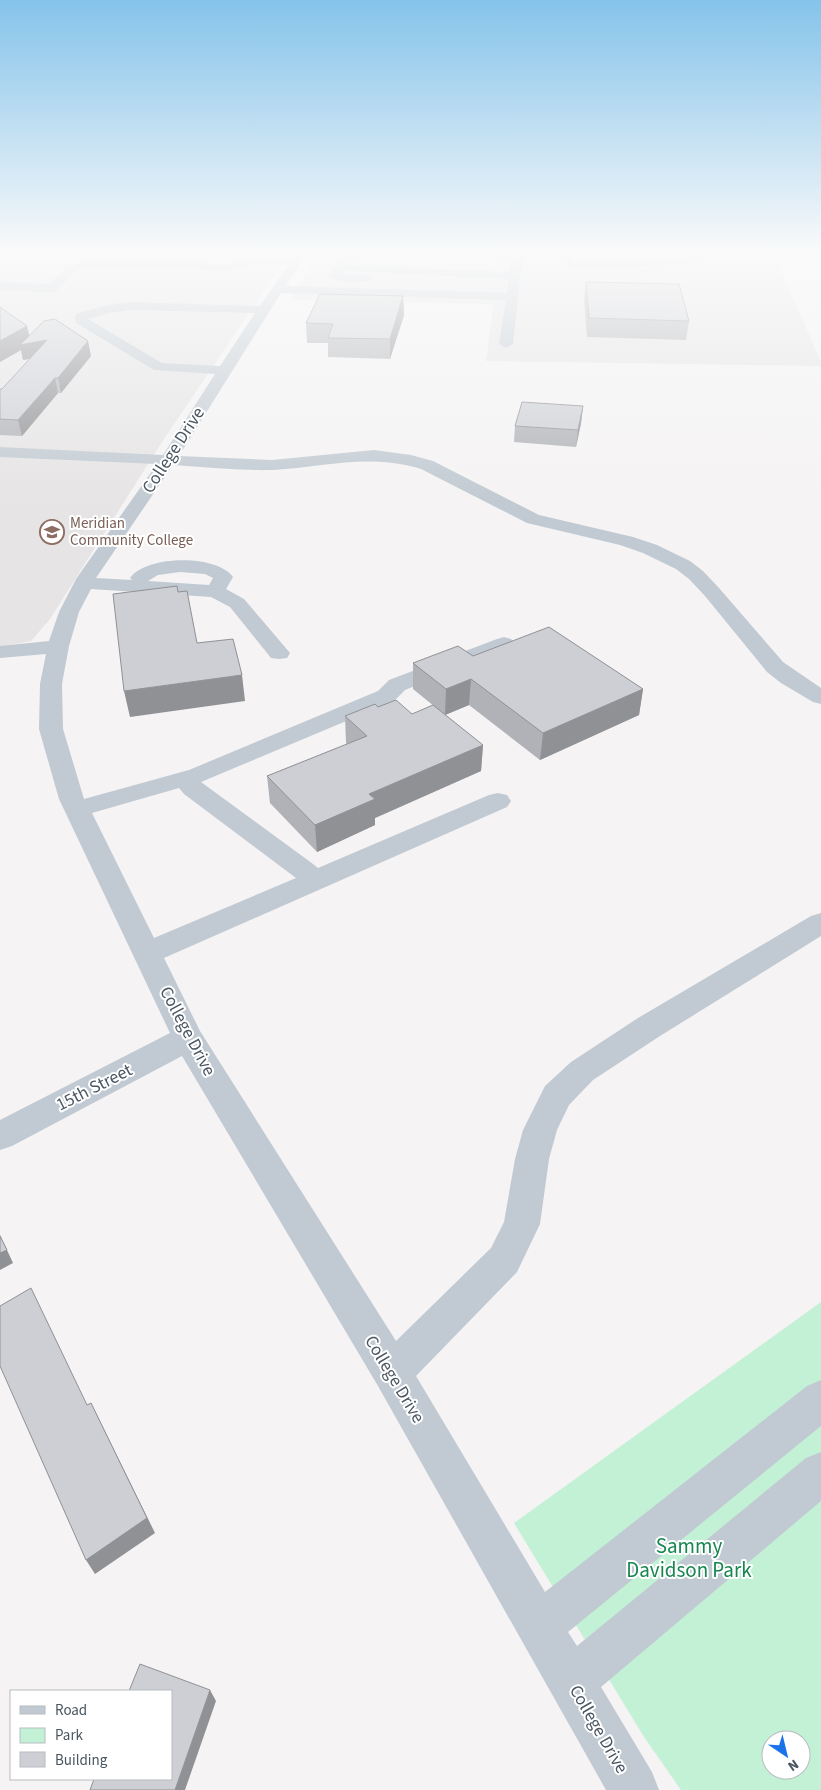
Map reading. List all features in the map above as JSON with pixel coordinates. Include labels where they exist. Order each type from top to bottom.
[{"type":"street","points":[[106,336],[159,368],[224,370]]},
{"type":"street","name":"College Drive","points":[[247,336],[169,459],[84,583],[69,612],[58,646],[51,684],[51,729],[77,810],[188,1038],[392,1372],[634,1790]]},
{"type":"street","points":[[506,344],[507,336]]},
{"type":"street","points":[[0,452],[272,465],[374,455],[411,460],[427,465],[533,519],[626,541],[656,552],[683,565],[696,575],[712,592],[775,667],[789,678],[821,697]]},
{"type":"street","points":[[84,583],[215,592],[237,603],[279,653]]},
{"type":"street","points":[[77,810],[185,779],[386,696],[397,686],[504,642]]},
{"type":"street","points":[[0,652],[58,646]]},
{"type":"street","points":[[185,779],[193,789],[304,870],[313,881]]},
{"type":"street","points":[[147,953],[498,801]]},
{"type":"street","points":[[392,1372],[504,1260],[522,1224],[532,1159],[540,1130],[557,1096],[582,1070],[649,1027],[821,923]]},
{"type":"street","name":"15th Street","points":[[0,1136],[188,1038]]},
{"type":"street","points":[[540,1625],[821,1400]]},
{"type":"street","points":[[572,1682],[821,1473]]},
{"type":"shaded area","name":"Meridian Community College","points":[[0,336],[234,336],[160,445],[50,619],[31,641],[0,647]]},
{"type":"shaded area","points":[[490,336],[809,336],[821,366],[486,361]]},
{"type":"green space","name":"Sammy Davidson Park","points":[[821,1302],[821,1790],[681,1790],[644,1737],[514,1523]]},
{"type":"building","points":[[0,336],[10,336],[0,341]]},
{"type":"building","points":[[29,336],[80,336],[88,341],[58,378],[55,378],[18,420],[0,419],[0,389],[47,340],[20,345]]},
{"type":"building","points":[[329,336],[391,336],[390,339],[328,338]]},
{"type":"building","points":[[522,402],[583,406],[578,430],[515,426]]},
{"type":"building","points":[[177,586],[178,592],[187,591],[197,643],[233,639],[242,675],[124,691],[113,594]]},
{"type":"building","points":[[549,627],[643,689],[543,733],[471,679],[446,689],[413,663],[458,646],[473,656]]},
{"type":"building","points":[[396,700],[412,714],[433,705],[483,745],[369,794],[375,799],[315,825],[267,776],[367,736],[345,716],[375,704],[378,707]]},
{"type":"building","points":[[0,1236],[7,1250],[0,1253]]},
{"type":"building","points":[[31,1288],[87,1405],[91,1403],[147,1518],[86,1560],[0,1366],[0,1306]]},
{"type":"building","points":[[140,1664],[210,1690],[175,1790],[90,1790],[94,1780],[172,1780],[172,1690],[129,1690]]},
{"type":"place","name":"Meridian Community College","points":[[52,532]]}]
